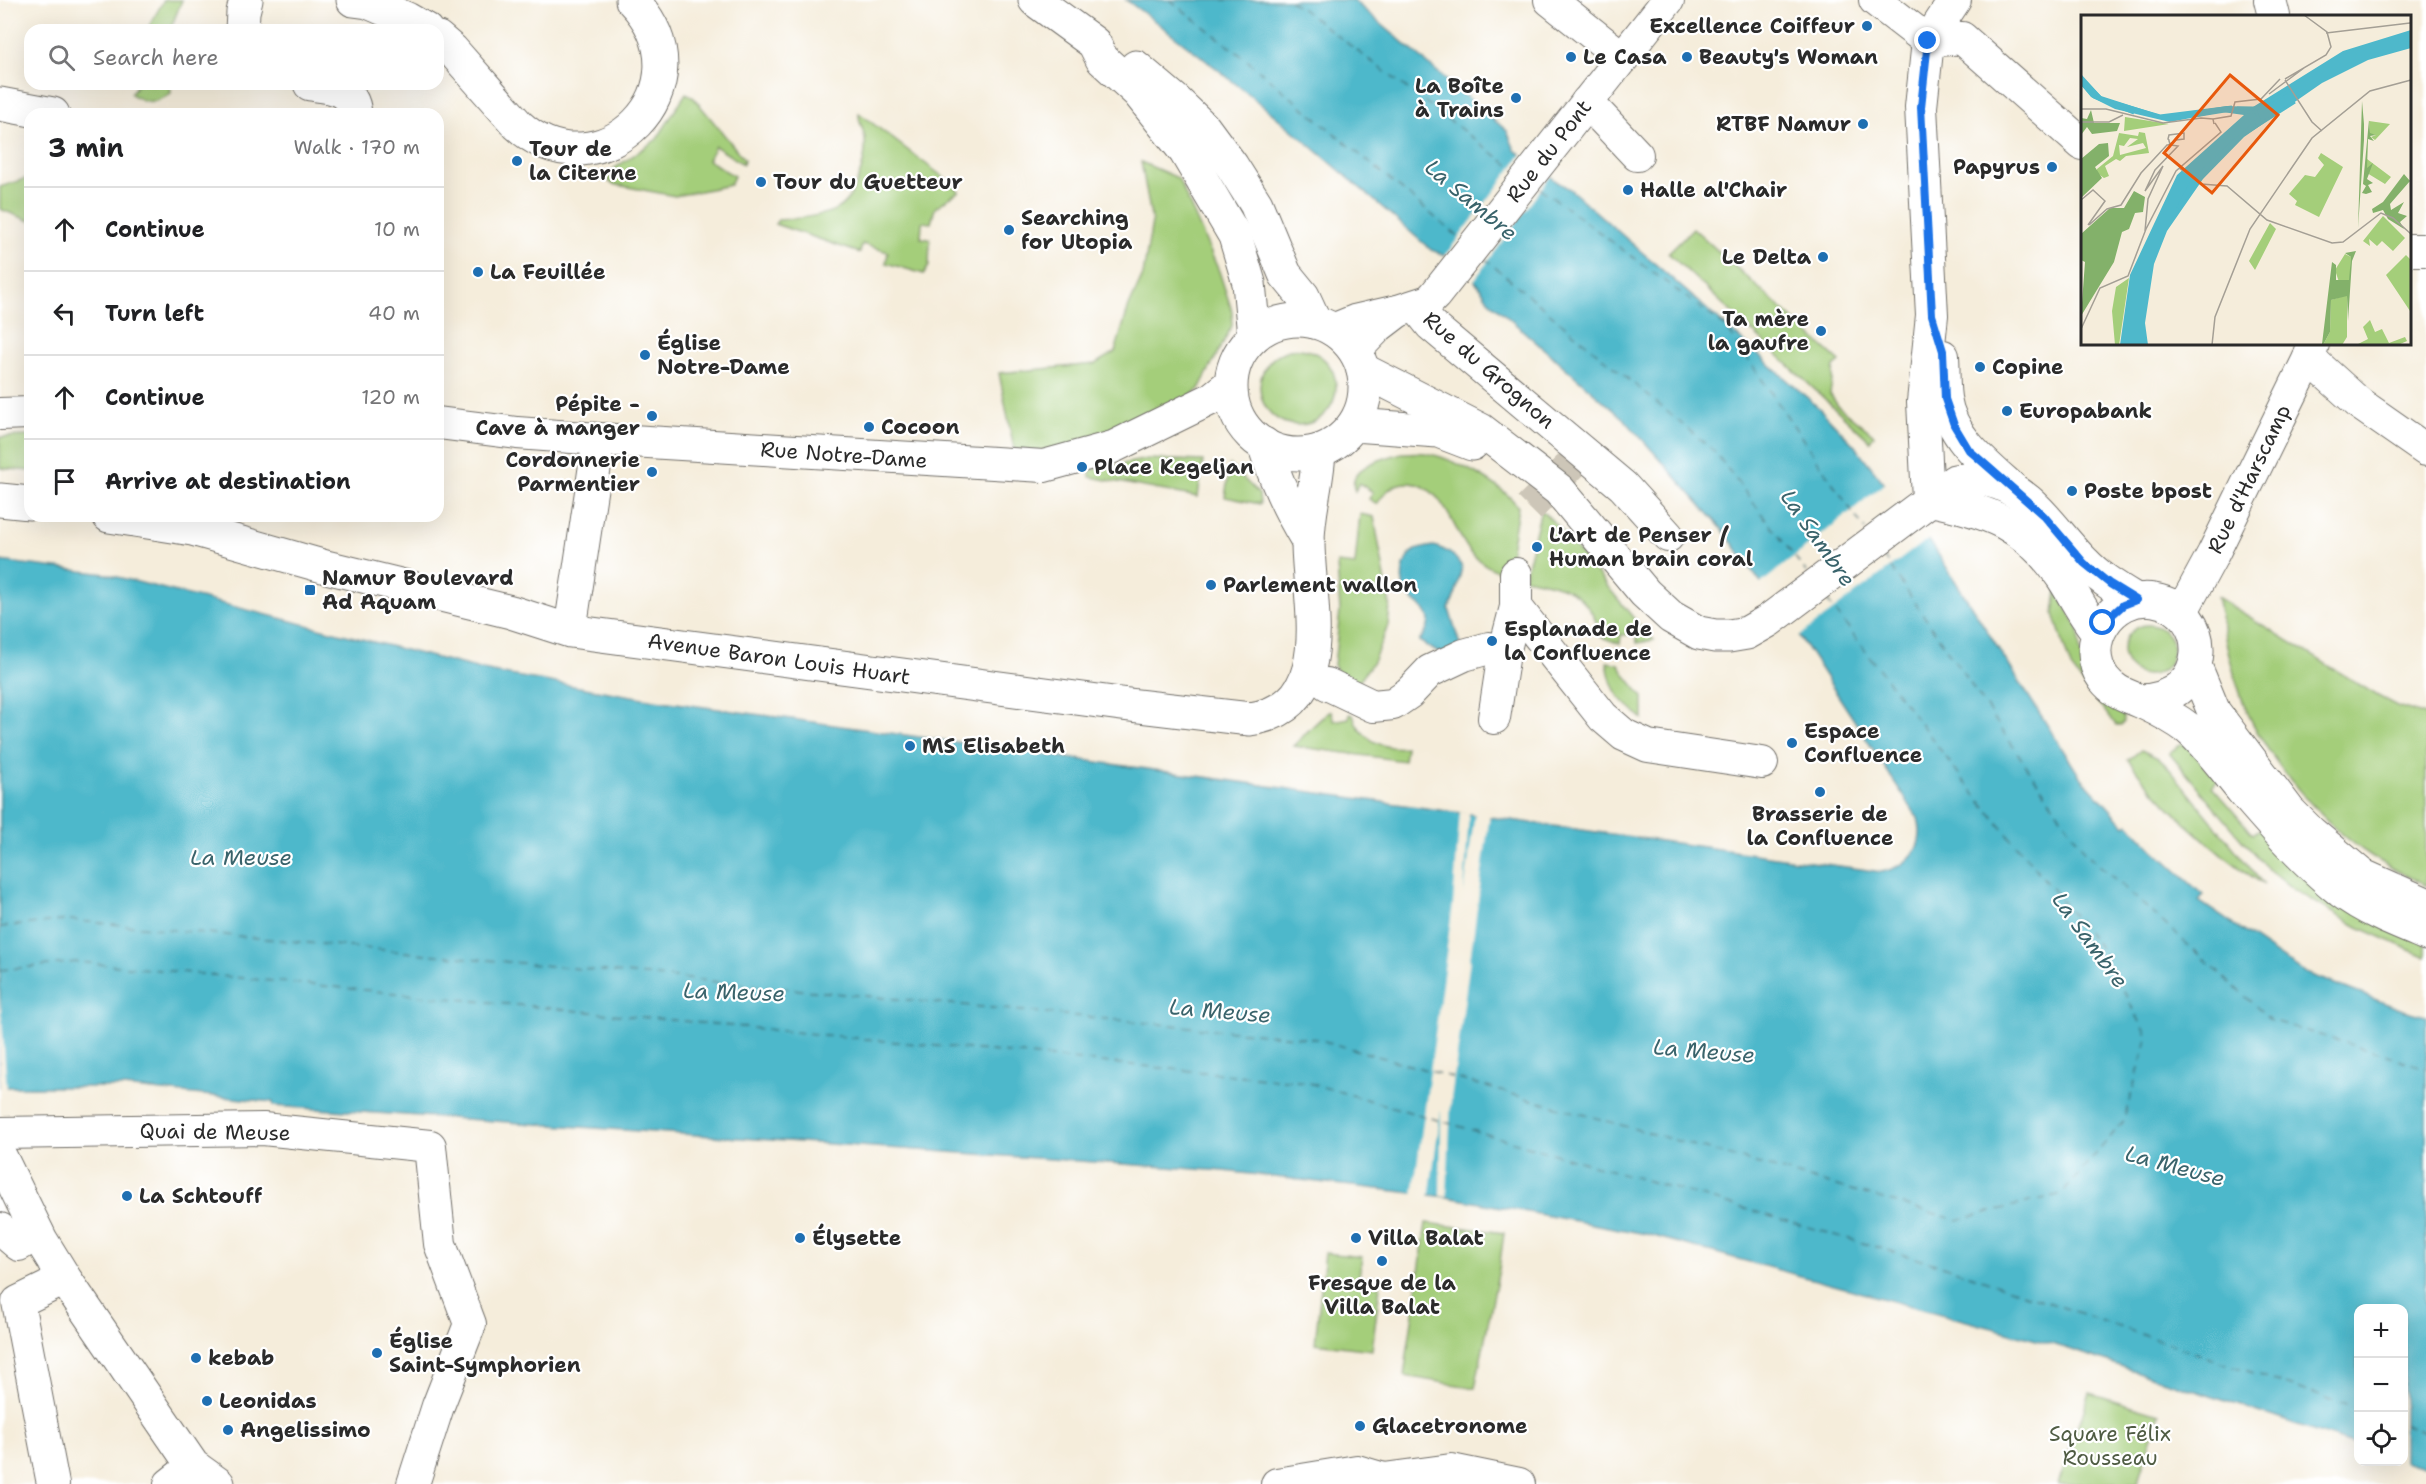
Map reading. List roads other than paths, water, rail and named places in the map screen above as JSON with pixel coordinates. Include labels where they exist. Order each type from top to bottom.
[{"type":"main road","points":[[243,24],[246,0]]},
{"type":"main road","points":[[353,0],[368,2],[416,24]]},
{"type":"main road","points":[[444,43],[518,125],[529,134],[556,146],[573,148],[600,146],[623,135],[641,119],[656,93],[661,75],[662,63],[655,33],[644,12],[632,0]]},
{"type":"main road","points":[[1035,0],[1094,43],[1102,59],[1138,92],[1185,151],[1235,236],[1249,283],[1254,336]]},
{"type":"main road","points":[[1094,43],[1109,45],[1167,92],[1204,128],[1256,204],[1286,274],[1342,343],[1365,399],[1354,425],[1339,441],[1319,451],[1291,453],[1264,444],[1252,436],[1239,419],[1232,398],[1233,370],[1240,353],[1254,336],[1266,328],[1286,321],[1342,343],[1481,430],[1559,490],[1645,593],[1671,617],[1699,633],[1729,636],[1747,633],[1768,621],[1954,481],[1987,480],[2013,489],[2044,516],[2084,563],[2110,584],[2136,600]]},
{"type":"main road","points":[[342,90],[354,108]]},
{"type":"main road","points":[[0,104],[24,109]]},
{"type":"main road","name":"Rue du Pont","points":[[1342,343],[1378,326],[1406,309]]},
{"type":"main road","points":[[1354,425],[1438,431],[1482,447],[1506,450]]},
{"type":"main road","name":"Avenue Baron Louis Huart","points":[[1264,444],[1274,477],[1287,507],[1308,541]]},
{"type":"main road","name":"Avenue Baron Louis Huart","points":[[147,522],[192,529],[326,567],[511,612],[570,631],[1121,705],[1250,719],[1268,716],[1279,710],[1296,697],[1306,683],[1313,633],[1308,541],[1319,471],[1319,451]]},
{"type":"main road","points":[[1928,499],[1965,506],[2000,519],[2036,544],[2062,576],[2098,632]]},
{"type":"main road","points":[[0,500],[24,502]]},
{"type":"main road","points":[[2140,701],[2155,701],[2178,691],[2195,666],[2198,652],[2196,638],[2190,624],[2181,613],[2168,604],[2153,600],[2136,600],[2123,605],[2112,612],[2098,632],[2095,647],[2097,663],[2102,676],[2112,688],[2126,697],[2140,701],[2189,729],[2296,850],[2342,892],[2391,919],[2426,934]]},
{"type":"main road","points":[[2195,666],[2214,712],[2289,810],[2311,833],[2361,875],[2426,904]]},
{"type":"main road","points":[[0,1156],[38,1233],[65,1279],[194,1478]]},
{"type":"street","points":[[1550,0],[1623,58]]},
{"type":"street","name":"Rue du Pont","points":[[1406,309],[1429,301],[1450,278],[1668,0]]},
{"type":"street","points":[[1875,0],[1928,41],[1962,38],[2081,143]]},
{"type":"street","points":[[1928,499],[1923,402],[1932,315],[1921,107],[1928,41],[1955,0]]},
{"type":"street","points":[[2271,0],[2274,15]]},
{"type":"street","points":[[1587,102],[1637,155]]},
{"type":"street","name":"Rue du Grognon","points":[[1406,309],[1431,325],[1623,486],[1668,536]]},
{"type":"street","points":[[1932,315],[1943,351],[1945,399],[1954,425],[1969,450],[2013,489]]},
{"type":"street","points":[[2311,351],[2360,404],[2426,450]]},
{"type":"street","name":"Rue d'Harscamp","points":[[2181,613],[2213,554],[2311,351]]},
{"type":"street","name":"Rue Notre-Dame","points":[[444,424],[517,433],[598,439],[1044,466],[1113,447],[1212,399],[1231,383]]},
{"type":"street","points":[[0,414],[24,413]]},
{"type":"street","points":[[570,631],[598,439]]},
{"type":"street","points":[[1494,718],[1504,653],[1516,607],[1516,574]]},
{"type":"street","points":[[1516,607],[1603,717],[1624,735],[1648,746],[1762,763]]},
{"type":"street","points":[[1327,684],[1373,706],[1393,704],[1409,693],[1430,671],[1455,659],[1489,648],[1504,653]]},
{"type":"street","name":"Quai de Meuse","points":[[0,1133],[263,1129],[430,1146],[440,1244],[470,1324],[441,1397],[415,1470],[413,1484]]},
{"type":"street","points":[[0,1229],[19,1245],[38,1233]]},
{"type":"street","points":[[53,1484],[18,1302],[65,1279]]},
{"type":"street","points":[[1277,1484],[1357,1471],[1384,1481],[1451,1470],[1519,1484]]},
{"type":"water","name":"La Meuse","points":[[1126,0],[1353,0],[1507,131],[1515,150],[1570,189],[1818,407],[1854,445],[1931,543],[2079,775],[2125,825],[2128,823],[2203,895],[2199,901],[2303,972],[2403,1010],[2426,1016],[2426,1467],[2408,1461],[2408,1304],[2354,1304],[2354,1444],[2066,1348],[1646,1234],[1447,1197],[1224,1171],[273,1106],[273,1102],[123,1087],[0,1087],[0,561],[106,574],[492,672],[655,700],[1882,872],[1907,860],[1913,854],[1920,838],[1918,818],[1803,642],[1723,530],[1625,420],[1488,300],[1464,269],[1440,253],[1431,250],[1244,90]]},
{"type":"water","points":[[1434,546],[1450,554],[1462,567],[1449,609],[1460,645],[1450,660],[1419,641],[1428,626],[1429,619],[1422,607],[1409,596],[1402,579],[1404,565],[1411,554],[1418,549]]},
{"type":"tunnel","points":[[1529,508],[1576,460]]},
{"type":"place","name":"Excellence Coiffeur","points":[[1867,26]]},
{"type":"place","name":"Le Casa","points":[[1571,57]]},
{"type":"place","name":"Beauty's Woman","points":[[1687,57]]},
{"type":"place","name":"La Boîte à Trains","points":[[1516,98]]},
{"type":"place","name":"RTBF Namur","points":[[1863,124]]},
{"type":"place","name":"Tour de la Citerne","points":[[517,161]]},
{"type":"place","name":"Papyrus","points":[[2052,167]]},
{"type":"place","name":"Tour du Guetteur","points":[[761,182]]},
{"type":"place","name":"Halle al'Chair","points":[[1628,190]]},
{"type":"place","name":"Searching for Utopia","points":[[1009,230]]},
{"type":"place","name":"Le Delta","points":[[1823,257]]},
{"type":"place","name":"La Feuillée","points":[[478,272]]},
{"type":"place","name":"Ta mère la gaufre","points":[[1821,331]]},
{"type":"place","name":"Église Notre-Dame","points":[[645,355]]},
{"type":"place","name":"Copine","points":[[1980,367]]},
{"type":"place","name":"Europabank","points":[[2007,411]]},
{"type":"place","name":"Pépite - Cave à manger","points":[[652,416]]},
{"type":"place","name":"Cocoon","points":[[869,427]]},
{"type":"place","name":"Place Kegeljan","points":[[1082,467]]},
{"type":"place","name":"Cordonnerie Parmentier","points":[[652,472]]},
{"type":"place","name":"Poste bpost","points":[[2072,491]]},
{"type":"place","name":"L'art de Penser / Human brain coral","points":[[1537,547]]},
{"type":"place","name":"Parlement wallon","points":[[1211,585]]},
{"type":"place","name":"Namur Boulevard Ad Aquam","points":[[310,590]]},
{"type":"place","name":"Esplanade de la Confluence","points":[[1492,641]]},
{"type":"place","name":"Espace Confluence","points":[[1792,743]]},
{"type":"place","name":"MS Elisabeth","points":[[910,746]]},
{"type":"place","name":"Brasserie de la Confluence","points":[[1820,792]]},
{"type":"place","name":"La Schtouff","points":[[127,1196]]},
{"type":"place","name":"Élysette","points":[[800,1238]]},
{"type":"place","name":"Villa Balat","points":[[1356,1238]]},
{"type":"place","name":"Fresque de la Villa Balat","points":[[1382,1261]]},
{"type":"place","name":"Église Saint-Symphorien","points":[[377,1353]]},
{"type":"place","name":"kebab","points":[[196,1358]]},
{"type":"place","name":"Leonidas","points":[[207,1401]]},
{"type":"place","name":"Glacetronome","points":[[1360,1426]]},
{"type":"place","name":"Angelissimo","points":[[228,1430]]},
{"type":"water label","name":"La Sambre","points":[[1471,200]]},
{"type":"water label","name":"La Sambre","points":[[1818,538]]},
{"type":"water label","name":"La Sambre","points":[[2090,940]]},
{"type":"park label","name":"Square Félix Rousseau","points":[[2110,1446]]}]
